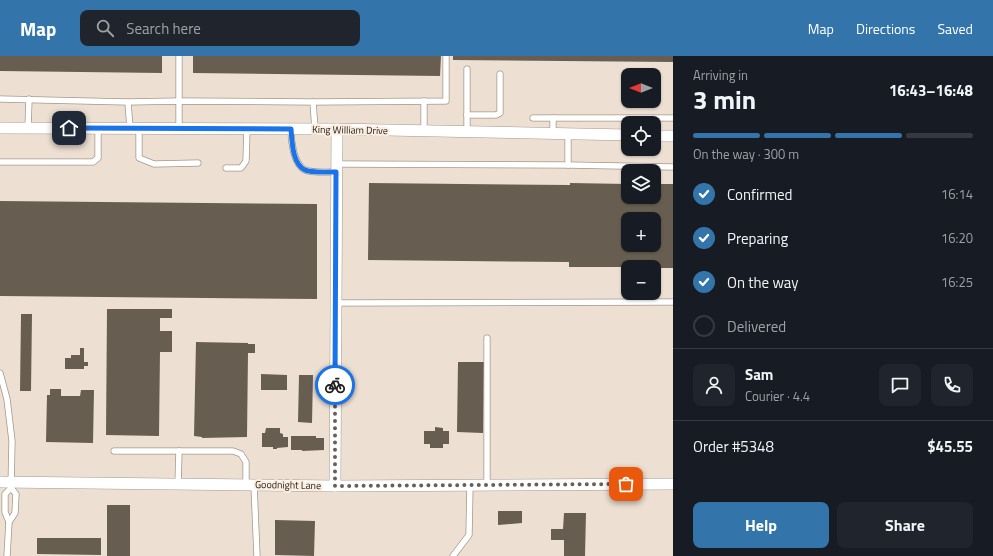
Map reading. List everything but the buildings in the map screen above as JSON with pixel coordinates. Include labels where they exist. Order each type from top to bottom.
[{"type":"street","name":"King William Drive","points":[[0,128],[337,129],[621,135]]},
{"type":"street","points":[[335,486],[337,129]]},
{"type":"street","points":[[661,136],[673,136]]},
{"type":"street","name":"Goodnight Lane","points":[[7,484],[335,486],[673,484]]},
{"type":"lane","points":[[179,56],[179,129]]},
{"type":"lane","points":[[0,99],[128,102],[446,100],[446,56]]},
{"type":"lane","points":[[467,69],[467,132]]},
{"type":"lane","points":[[467,115],[496,115],[500,113],[500,74]]},
{"type":"lane","points":[[28,128],[29,99]]},
{"type":"lane","points":[[424,101],[424,131]]},
{"type":"lane","points":[[128,102],[139,158],[154,164],[198,163]]},
{"type":"lane","points":[[313,102],[315,129]]},
{"type":"lane","points":[[533,118],[621,119]]},
{"type":"lane","points":[[553,118],[553,134]]},
{"type":"lane","points":[[661,119],[673,118]]},
{"type":"lane","points":[[0,162],[93,162],[98,158],[98,128]]},
{"type":"lane","points":[[226,168],[241,168],[246,161],[247,129]]},
{"type":"lane","points":[[291,129],[292,149],[300,166],[305,171],[336,168],[568,165],[673,167]]},
{"type":"lane","points":[[568,134],[568,165]]},
{"type":"lane","points":[[336,303],[673,302]]},
{"type":"lane","points":[[486,485],[488,338]]},
{"type":"lane","points":[[0,373],[7,399],[12,441],[5,494],[5,512],[9,522],[8,556]]},
{"type":"lane","points":[[114,451],[233,451],[241,454],[246,462],[250,485],[257,556]]},
{"type":"lane","points":[[178,484],[179,451]]},
{"type":"lane","points":[[7,484],[16,494],[15,513],[9,522]]},
{"type":"lane","points":[[453,556],[469,535],[470,485]]},
{"type":"way so far","points":[[335,385],[335,486],[626,484]]},
{"type":"route","points":[[69,128],[291,129],[292,149],[300,166],[305,171],[336,172],[335,385]]}]
